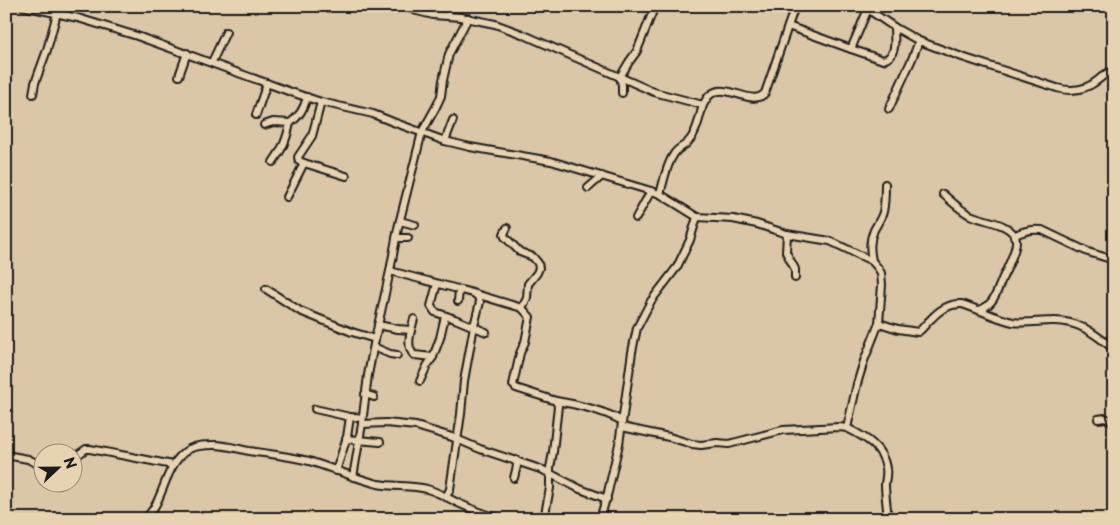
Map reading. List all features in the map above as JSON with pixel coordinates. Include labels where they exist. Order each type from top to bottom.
[{"type":"street","points":[[23,6],[57,10],[187,53],[321,102],[373,114],[446,141],[551,161],[651,190],[697,217],[740,220],[787,234],[830,241],[872,261],[881,273],[879,323],[864,361],[847,428]]},
{"type":"street","points":[[404,6],[417,11],[434,12],[495,24],[654,92],[703,105]]},
{"type":"street","points":[[448,16],[450,6]]},
{"type":"street","points":[[622,93],[620,77],[637,51],[655,6]]},
{"type":"street","points":[[660,194],[674,154],[686,144],[696,130],[703,105],[710,95],[721,90],[756,99],[765,93],[795,6]]},
{"type":"street","points":[[850,49],[866,8],[919,41],[1062,90],[1087,87],[1094,84],[1105,74],[1113,71]]},
{"type":"street","points":[[33,94],[57,10]]},
{"type":"street","points":[[353,477],[375,339],[396,238],[422,132],[441,96],[449,54],[468,18]]},
{"type":"street","points":[[788,26],[883,60],[890,57],[894,51],[894,27]]},
{"type":"street","points":[[212,62],[226,32]]},
{"type":"street","points":[[888,109],[919,41]]},
{"type":"street","points":[[179,76],[187,53]]},
{"type":"street","points":[[256,115],[267,83]]},
{"type":"street","points":[[273,162],[286,140],[290,123],[299,116],[308,97]]},
{"type":"street","points":[[321,102],[312,136],[298,157],[299,161],[346,176]]},
{"type":"street","points":[[446,141],[453,120]]},
{"type":"street","points":[[264,125],[272,122],[290,123]]},
{"type":"street","points":[[287,197],[304,163]]},
{"type":"street","points":[[588,188],[602,176]]},
{"type":"street","points":[[872,261],[870,252],[872,235],[883,211],[885,184]]},
{"type":"street","points":[[636,218],[651,190]]},
{"type":"street","points":[[943,194],[970,215],[996,223],[1011,232],[1016,242],[996,294],[990,304],[979,310]]},
{"type":"street","points":[[600,519],[607,499],[615,463],[637,328],[650,301],[677,267],[690,240],[697,217]]},
{"type":"street","points":[[400,221],[415,225]]},
{"type":"street","points":[[507,228],[504,234],[505,237],[520,252],[533,257],[538,263],[539,268],[528,284],[527,298],[522,308]]},
{"type":"street","points":[[1014,236],[1028,231],[1042,230],[1088,252],[1114,260]]},
{"type":"street","points":[[787,234],[786,252],[795,270],[795,278]]},
{"type":"street","points":[[396,238],[408,238]]},
{"type":"street","points":[[863,257],[870,252]]},
{"type":"street","points":[[390,271],[522,308],[530,317],[513,385],[516,388],[556,401],[582,406],[615,418],[622,424],[692,444],[729,444],[783,430],[847,428],[872,443],[882,455],[886,468],[885,484],[888,519]]},
{"type":"street","points":[[436,284],[431,306],[435,312],[486,332]]},
{"type":"street","points":[[266,289],[300,311],[375,339]]},
{"type":"street","points":[[458,290],[458,301]]},
{"type":"street","points":[[446,497],[450,489],[454,438],[458,432],[464,381],[480,302],[475,294]]},
{"type":"street","points":[[480,302],[487,298]]},
{"type":"street","points":[[879,323],[898,329],[918,332],[924,328],[931,318],[948,306],[962,304],[1013,322],[1069,322],[1083,327],[1114,348]]},
{"type":"street","points":[[420,381],[433,357],[445,316]]},
{"type":"street","points":[[414,319],[409,347],[412,353],[414,355],[433,357]]},
{"type":"street","points":[[378,325],[411,330]]},
{"type":"street","points":[[374,347],[397,355]]},
{"type":"street","points":[[365,394],[374,397]]},
{"type":"street","points":[[544,519],[550,488],[550,468],[558,410],[558,403],[556,401]]},
{"type":"street","points":[[315,409],[362,421],[416,426],[516,460],[607,499]]},
{"type":"street","points":[[336,471],[346,439],[350,417]]},
{"type":"street","points":[[1098,419],[1105,418],[1114,422]]},
{"type":"street","points":[[346,439],[380,442]]},
{"type":"street","points":[[144,519],[155,506],[170,469],[182,454],[195,446],[216,445],[284,456],[380,484],[427,489],[501,519]]},
{"type":"street","points":[[82,452],[90,449],[173,465]]},
{"type":"street","points":[[6,455],[32,462]]},
{"type":"street","points":[[514,478],[517,466],[516,460]]}]
